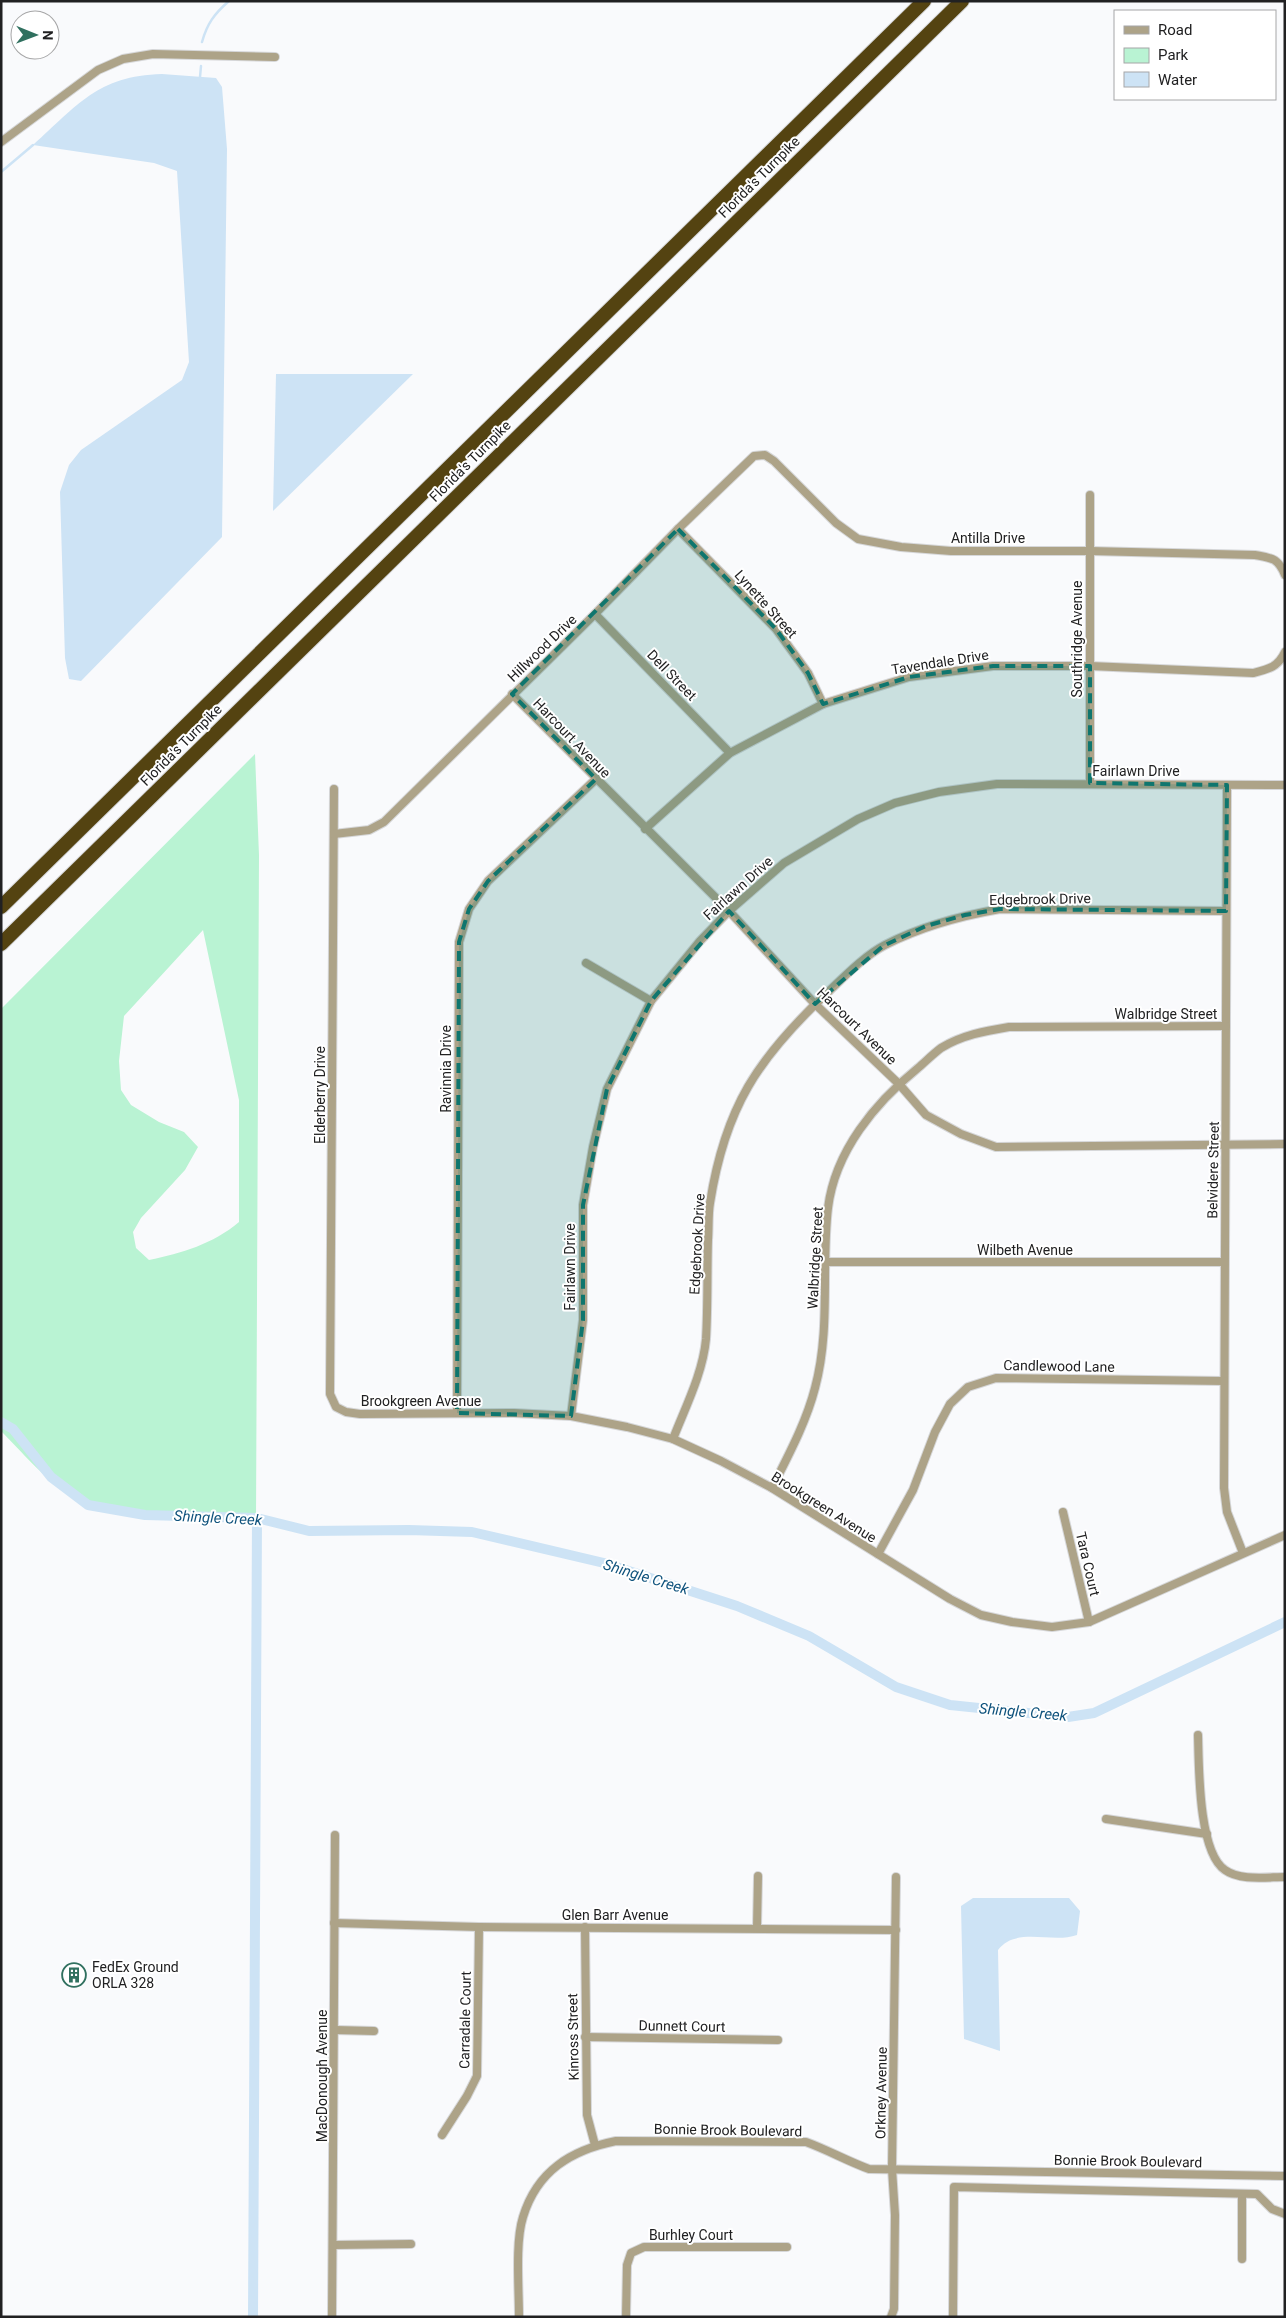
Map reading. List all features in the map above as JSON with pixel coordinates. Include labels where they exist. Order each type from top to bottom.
[{"type":"highway","name":"Florida's Turnpike","points":[[1,907],[924,1]]},
{"type":"highway","name":"Florida's Turnpike","points":[[1,944],[962,1]]},
{"type":"street","points":[[1,142],[98,70],[124,59],[153,54],[274,56]]},
{"type":"street","name":"Antilla Drive","points":[[754,456],[765,455],[774,461],[836,523],[858,539],[901,548],[951,551],[1090,551],[1255,555],[1270,558],[1280,564],[1285,575]]},
{"type":"street","name":"Hillwood Drive","points":[[334,834],[369,830],[384,822],[595,614],[678,529],[754,456]]},
{"type":"street","name":"Southridge Avenue","points":[[1090,494],[1090,783]]},
{"type":"street","name":"Lynette Street","points":[[678,529],[776,629],[808,673],[823,704]]},
{"type":"street","name":"Dell Street","points":[[595,614],[730,753]]},
{"type":"street","name":"Tavendale Drive","points":[[645,829],[730,753],[823,704],[909,677],[993,666],[1090,666],[1253,673],[1272,669],[1281,661],[1285,652]]},
{"type":"street","name":"Harcourt Avenue","points":[[512,694],[729,911],[815,1004],[899,1084],[926,1115],[960,1134],[996,1147],[1285,1144]]},
{"type":"street","name":"Ravinnia Drive","points":[[457,1413],[459,942],[469,908],[488,881],[596,779]]},
{"type":"street","name":"Fairlawn Drive","points":[[572,1416],[582,1320],[583,1205],[593,1147],[607,1089],[651,1001],[700,940],[729,911],[784,863],[858,819],[895,803],[939,792],[997,784],[1285,785]]},
{"type":"street","name":"Belvidere Street","points":[[1227,785],[1224,1488],[1227,1512],[1242,1553]]},
{"type":"street","name":"Elderberry Drive","points":[[332,1401],[334,788]]},
{"type":"street","name":"Edgebrook Drive","points":[[673,1439],[701,1366],[706,1340],[709,1205],[720,1150],[738,1102],[766,1056],[815,1004],[844,977],[883,946],[926,926],[965,915],[1000,909],[1226,911]]},
{"type":"street","points":[[586,963],[651,1001]]},
{"type":"street","name":"Walbridge Street","points":[[772,1488],[796,1442],[816,1388],[824,1330],[828,1206],[839,1166],[851,1142],[899,1084],[941,1048],[973,1033],[1009,1027],[1226,1026]]},
{"type":"street","name":"Wilbeth Avenue","points":[[826,1262],[1224,1262]]},
{"type":"street","name":"Candlewood Lane","points":[[878,1554],[913,1490],[942,1418],[950,1404],[968,1387],[996,1378],[1224,1381]]},
{"type":"street","name":"Brookgreen Avenue","points":[[332,1401],[336,1407],[346,1412],[360,1414],[457,1413],[572,1416],[627,1426],[673,1439],[721,1461],[772,1488],[920,1582],[981,1615],[1012,1622],[1052,1627],[1089,1622],[1285,1535]]},
{"type":"street","name":"Tara Court","points":[[1063,1512],[1089,1622]]},
{"type":"street","points":[[1198,1735],[1199,1794],[1215,1862],[1226,1871],[1240,1876],[1285,1877]]},
{"type":"street","points":[[1106,1819],[1207,1834]]},
{"type":"street","name":"MacDonough Avenue","points":[[332,2317],[334,2245],[335,1835]]},
{"type":"street","points":[[757,1928],[758,1876]]},
{"type":"street","name":"Orkney Avenue","points":[[893,2313],[895,2215],[892,2169],[896,1877]]},
{"type":"street","name":"Glen Barr Avenue","points":[[334,1923],[896,1930]]},
{"type":"street","name":"Carradale Court","points":[[442,2135],[467,2096],[477,2076],[479,1926]]},
{"type":"street","name":"Kinross Street","points":[[585,1927],[587,2115],[595,2146]]},
{"type":"street","points":[[335,2030],[374,2031]]},
{"type":"street","name":"Dunnett Court","points":[[585,2037],[778,2040]]},
{"type":"street","name":"Bonnie Brook Boulevard","points":[[519,2317],[522,2218],[533,2193],[552,2169],[575,2153],[616,2141],[806,2142],[827,2150],[847,2162],[869,2169],[1285,2176]]},
{"type":"street","name":"Bonnie Brook Boulevard","points":[[1272,2177],[1285,2181]]},
{"type":"street","points":[[953,2317],[954,2187],[1257,2194],[1272,2209],[1285,2214]]},
{"type":"street","points":[[1242,2194],[1242,2259]]},
{"type":"street","points":[[334,2245],[411,2244]]},
{"type":"street","name":"Burhley Court","points":[[626,2317],[627,2265],[631,2253],[644,2247],[787,2247]]},
{"type":"highlighted area","points":[[678,529],[776,629],[808,673],[823,704],[909,677],[993,666],[1090,666],[1090,783],[1227,785],[1226,911],[1000,909],[965,915],[926,926],[883,946],[815,1004],[729,911],[651,1001],[607,1089],[583,1205],[583,1320],[571,1416],[457,1413],[459,942],[469,909],[488,881],[596,779],[512,694]]},
{"type":"green space","points":[[255,754],[259,855],[256,1519],[147,1516],[125,1513],[86,1502],[62,1489],[40,1471],[1,1431],[1,1009]],"holes":[[[203,930],[239,1100],[239,1222],[219,1236],[197,1247],[149,1260],[136,1248],[133,1232],[141,1218],[185,1170],[198,1147],[184,1132],[159,1122],[131,1105],[121,1090],[119,1061],[124,1016]]]},
{"type":"water","points":[[162,74],[216,78],[222,87],[227,149],[222,537],[81,681],[69,679],[65,658],[60,492],[69,465],[81,450],[182,380],[189,362],[177,171],[154,163],[33,145],[76,105],[104,87],[121,80]]},
{"type":"water","points":[[276,374],[413,374],[273,511]]},
{"type":"water","points":[[973,1898],[1069,1898],[1080,1911],[1077,1935],[1057,1938],[1024,1937],[1006,1943],[998,1950],[1000,2051],[964,2039],[961,1906]]},
{"type":"waterway","points":[[202,42],[212,20],[229,1]]},
{"type":"waterway","points":[[200,77],[201,66]]},
{"type":"waterway","points":[[1,172],[33,145]]},
{"type":"waterway","name":"Shingle Creek","points":[[1,1422],[13,1429],[51,1477],[88,1505],[145,1515],[257,1518],[309,1531],[409,1530],[472,1532],[604,1563],[737,1606],[809,1636],[896,1687],[950,1705],[1068,1717],[1094,1713],[1285,1622]]},
{"type":"waterway","points":[[253,2317],[257,1518]]},
{"type":"place","name":"FedEx Ground ORLA 328","points":[[74,1975]]}]
